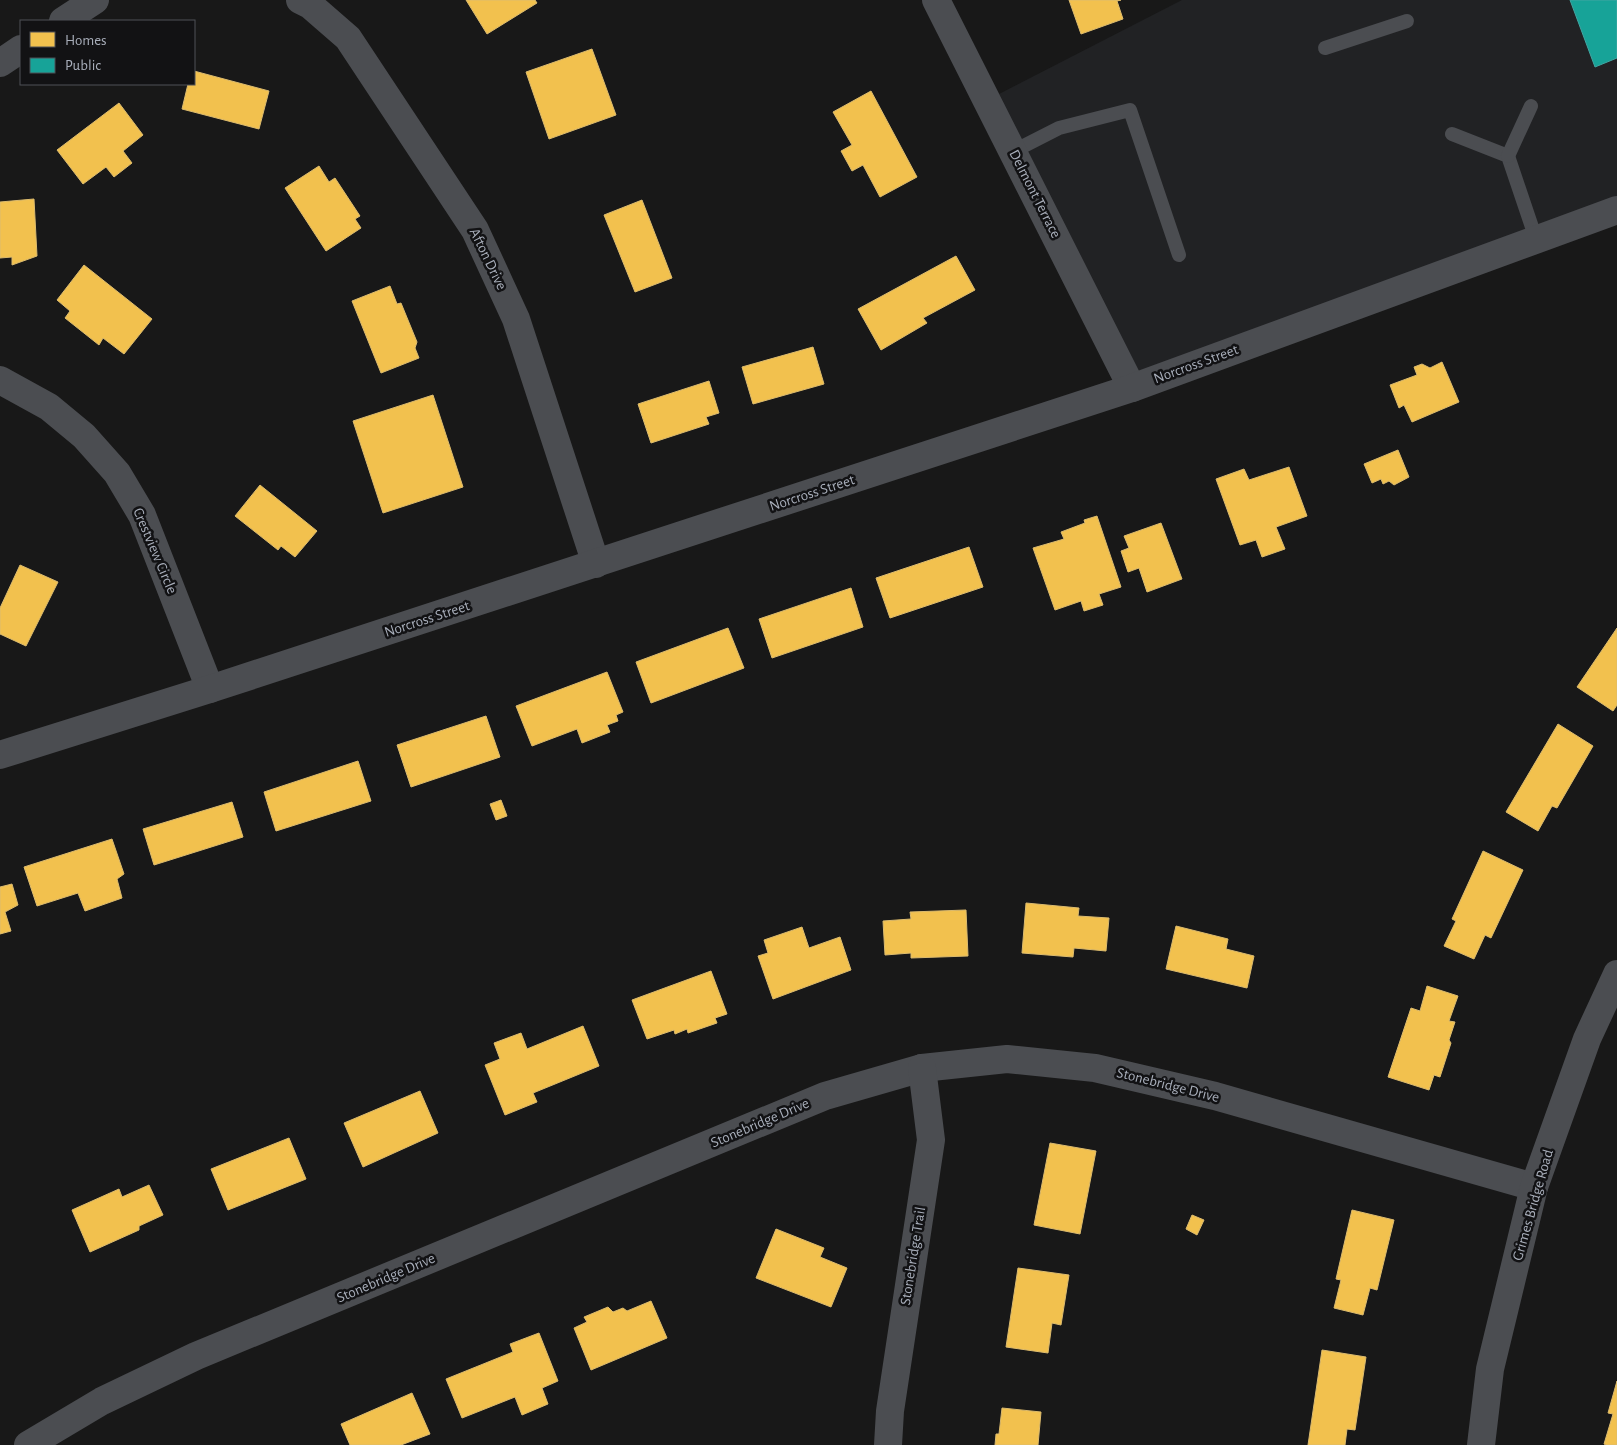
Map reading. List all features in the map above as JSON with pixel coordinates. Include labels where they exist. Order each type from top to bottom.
[{"type":"street","points":[[65,20],[96,0]]},
{"type":"street","name":"Afton Drive","points":[[300,0],[310,5],[348,38],[475,230],[516,319],[596,564]]},
{"type":"street","name":"Delmont Terrace","points":[[936,0],[1014,151],[1132,388]]},
{"type":"street","points":[[0,63],[20,50]]},
{"type":"street","name":"Norcross Street","points":[[0,755],[596,564],[1132,388],[1617,210]]},
{"type":"street","name":"Crestview Circle","points":[[0,380],[49,407],[84,436],[116,473],[142,515],[210,689]]},
{"type":"street","name":"Grimes Bridge Road","points":[[1481,1445],[1490,1369],[1534,1187],[1587,1039],[1617,974]]},
{"type":"street","name":"Stonebridge Drive","points":[[28,1445],[102,1401],[196,1356],[825,1096],[922,1068],[1006,1060],[1095,1068],[1215,1096],[1534,1187]]},
{"type":"street","name":"Stonebridge Trail","points":[[888,1445],[890,1411],[931,1140],[922,1068]]},
{"type":"lane","points":[[1325,48],[1407,21]]},
{"type":"lane","points":[[1531,106],[1508,156],[1536,239]]},
{"type":"lane","points":[[1014,151],[1060,128],[1130,110],[1180,255]]},
{"type":"lane","points":[[1452,134],[1508,156]]},
{"type":"shaded area","points":[[1182,0],[1617,0],[1617,206],[1132,388],[999,94]]},
{"type":"building: Homes","points":[[466,0],[535,0],[537,3],[487,34]]},
{"type":"building: Homes","points":[[1069,0],[1121,0],[1117,1],[1123,19],[1081,34]]},
{"type":"building: Homes","points":[[592,49],[616,115],[549,139],[526,72]]},
{"type":"building: Homes","points":[[195,71],[269,91],[259,129],[182,109],[188,85],[195,85]]},
{"type":"building: Homes","points":[[871,91],[917,177],[880,197],[863,165],[852,171],[841,151],[852,145],[833,112]]},
{"type":"building: Homes","points":[[119,103],[143,135],[123,151],[132,163],[114,177],[106,167],[83,184],[57,150]]},
{"type":"building: Homes","points":[[319,166],[329,182],[335,178],[360,216],[355,219],[361,228],[326,251],[285,188]]},
{"type":"building: Homes","points":[[34,199],[37,256],[12,265],[12,257],[0,258],[0,202]]},
{"type":"building: Homes","points":[[642,200],[672,278],[635,292],[604,215]]},
{"type":"building: Homes","points":[[956,256],[975,290],[923,318],[927,323],[881,350],[858,309]]},
{"type":"building: Homes","points":[[84,265],[152,319],[124,354],[103,338],[99,345],[65,318],[70,311],[57,300]]},
{"type":"building: Homes","points":[[390,286],[397,304],[401,303],[417,342],[415,348],[419,358],[381,373],[352,301]]},
{"type":"building: Homes","points":[[813,347],[824,384],[753,404],[742,367]]},
{"type":"building: Homes","points":[[1442,362],[1459,402],[1412,422],[1404,405],[1399,408],[1390,385],[1417,375],[1414,367],[1422,364],[1430,368]]},
{"type":"building: Homes","points":[[709,381],[719,413],[706,417],[709,424],[651,443],[638,404]]},
{"type":"building: Homes","points":[[433,395],[463,487],[383,513],[353,421]]},
{"type":"building: Homes","points":[[1398,450],[1409,477],[1394,485],[1389,481],[1383,484],[1381,479],[1372,483],[1364,464]]},
{"type":"building: Homes","points":[[1289,467],[1307,516],[1276,527],[1285,549],[1262,557],[1256,540],[1240,545],[1216,479],[1244,469],[1249,480]]},
{"type":"building: Homes","points":[[260,485],[317,531],[295,557],[281,546],[278,550],[235,516]]},
{"type":"building: Homes","points":[[1097,516],[1121,587],[1099,594],[1103,605],[1084,611],[1081,601],[1055,610],[1033,548],[1064,539],[1061,532],[1085,523],[1084,520]]},
{"type":"building: Homes","points":[[1161,523],[1182,579],[1147,592],[1139,568],[1128,572],[1121,551],[1129,548],[1124,536]]},
{"type":"building: Homes","points":[[969,547],[983,587],[890,618],[876,578]]},
{"type":"building: Homes","points":[[20,565],[58,582],[26,646],[0,634],[0,608]]},
{"type":"building: Homes","points":[[851,588],[863,627],[772,658],[759,619]]},
{"type":"building: Homes","points":[[728,628],[744,668],[651,703],[636,662]]},
{"type":"building: Homes","points":[[1617,628],[1617,705],[1613,711],[1577,687]]},
{"type":"building: Homes","points":[[607,672],[623,712],[616,715],[618,721],[607,725],[610,732],[582,743],[577,729],[532,746],[516,706]]},
{"type":"building: Homes","points":[[486,716],[500,757],[411,787],[397,745]]},
{"type":"building: Homes","points":[[1558,724],[1593,746],[1557,808],[1552,806],[1538,831],[1506,812]]},
{"type":"building: Homes","points":[[358,761],[371,801],[276,831],[264,792]]},
{"type":"building: Homes","points":[[501,800],[507,816],[496,820],[490,804]]},
{"type":"building: Homes","points":[[232,802],[243,837],[154,865],[143,829]]},
{"type":"building: Homes","points":[[112,839],[124,874],[117,879],[122,898],[85,911],[78,893],[37,906],[24,867]]},
{"type":"building: Homes","points":[[1483,851],[1523,870],[1491,938],[1485,935],[1474,959],[1444,946],[1456,921],[1452,919]]},
{"type":"building: Homes","points":[[12,884],[18,905],[5,912],[11,931],[0,934],[0,887]]},
{"type":"building: Homes","points":[[1026,903],[1079,908],[1078,916],[1109,918],[1106,951],[1074,948],[1073,957],[1022,953]]},
{"type":"building: Homes","points":[[966,910],[968,956],[911,958],[911,953],[885,955],[883,921],[911,919],[910,912]]},
{"type":"building: Homes","points":[[1176,926],[1228,939],[1226,949],[1254,956],[1247,988],[1166,969]]},
{"type":"building: Homes","points":[[802,927],[809,948],[840,937],[851,970],[773,999],[758,956],[768,953],[764,940]]},
{"type":"building: Homes","points":[[711,971],[727,1014],[715,1018],[717,1023],[688,1033],[687,1029],[675,1034],[674,1030],[647,1039],[632,1000]]},
{"type":"building: Homes","points":[[1427,986],[1458,996],[1449,1021],[1455,1022],[1449,1040],[1451,1043],[1440,1077],[1434,1075],[1429,1090],[1388,1077],[1411,1008],[1420,1011]]},
{"type":"building: Homes","points":[[583,1026],[599,1066],[533,1093],[537,1102],[505,1115],[485,1065],[500,1059],[494,1043],[521,1033],[527,1049]]},
{"type":"building: Homes","points":[[420,1091],[438,1133],[363,1167],[344,1123]]},
{"type":"building: Homes","points":[[289,1138],[306,1179],[228,1210],[211,1169]]},
{"type":"building: Homes","points":[[1050,1143],[1096,1151],[1080,1234],[1034,1225]]},
{"type":"building: Homes","points":[[149,1185],[163,1215],[139,1226],[139,1230],[90,1252],[72,1210],[119,1189],[122,1197]]},
{"type":"building: Homes","points":[[1352,1210],[1394,1220],[1377,1290],[1370,1288],[1363,1315],[1334,1308],[1341,1280],[1336,1279]]},
{"type":"building: Homes","points":[[1192,1215],[1204,1220],[1197,1235],[1186,1229]]},
{"type":"building: Homes","points":[[776,1229],[824,1248],[820,1257],[847,1268],[831,1307],[756,1278]]},
{"type":"building: Homes","points":[[1018,1268],[1069,1275],[1061,1325],[1052,1323],[1048,1353],[1006,1347]]},
{"type":"building: Homes","points":[[651,1301],[667,1338],[591,1370],[574,1328],[587,1322],[584,1317],[608,1307],[613,1312],[623,1308],[627,1311]]},
{"type":"building: Homes","points":[[539,1333],[558,1381],[542,1388],[548,1404],[522,1415],[515,1397],[462,1418],[446,1379],[513,1352],[510,1344]]},
{"type":"building: Homes","points":[[1322,1350],[1366,1357],[1355,1430],[1347,1429],[1345,1445],[1308,1445]]},
{"type":"building: Homes","points":[[1617,1381],[1617,1445],[1606,1445],[1604,1444],[1613,1414],[1608,1413]]},
{"type":"building: Homes","points":[[412,1393],[430,1434],[401,1445],[350,1445],[341,1424]]},
{"type":"building: Homes","points":[[1002,1408],[1041,1412],[1038,1445],[995,1445],[996,1434],[999,1434]]},
{"type":"building: Public","points":[[1570,0],[1617,0],[1617,58],[1595,67]]}]
